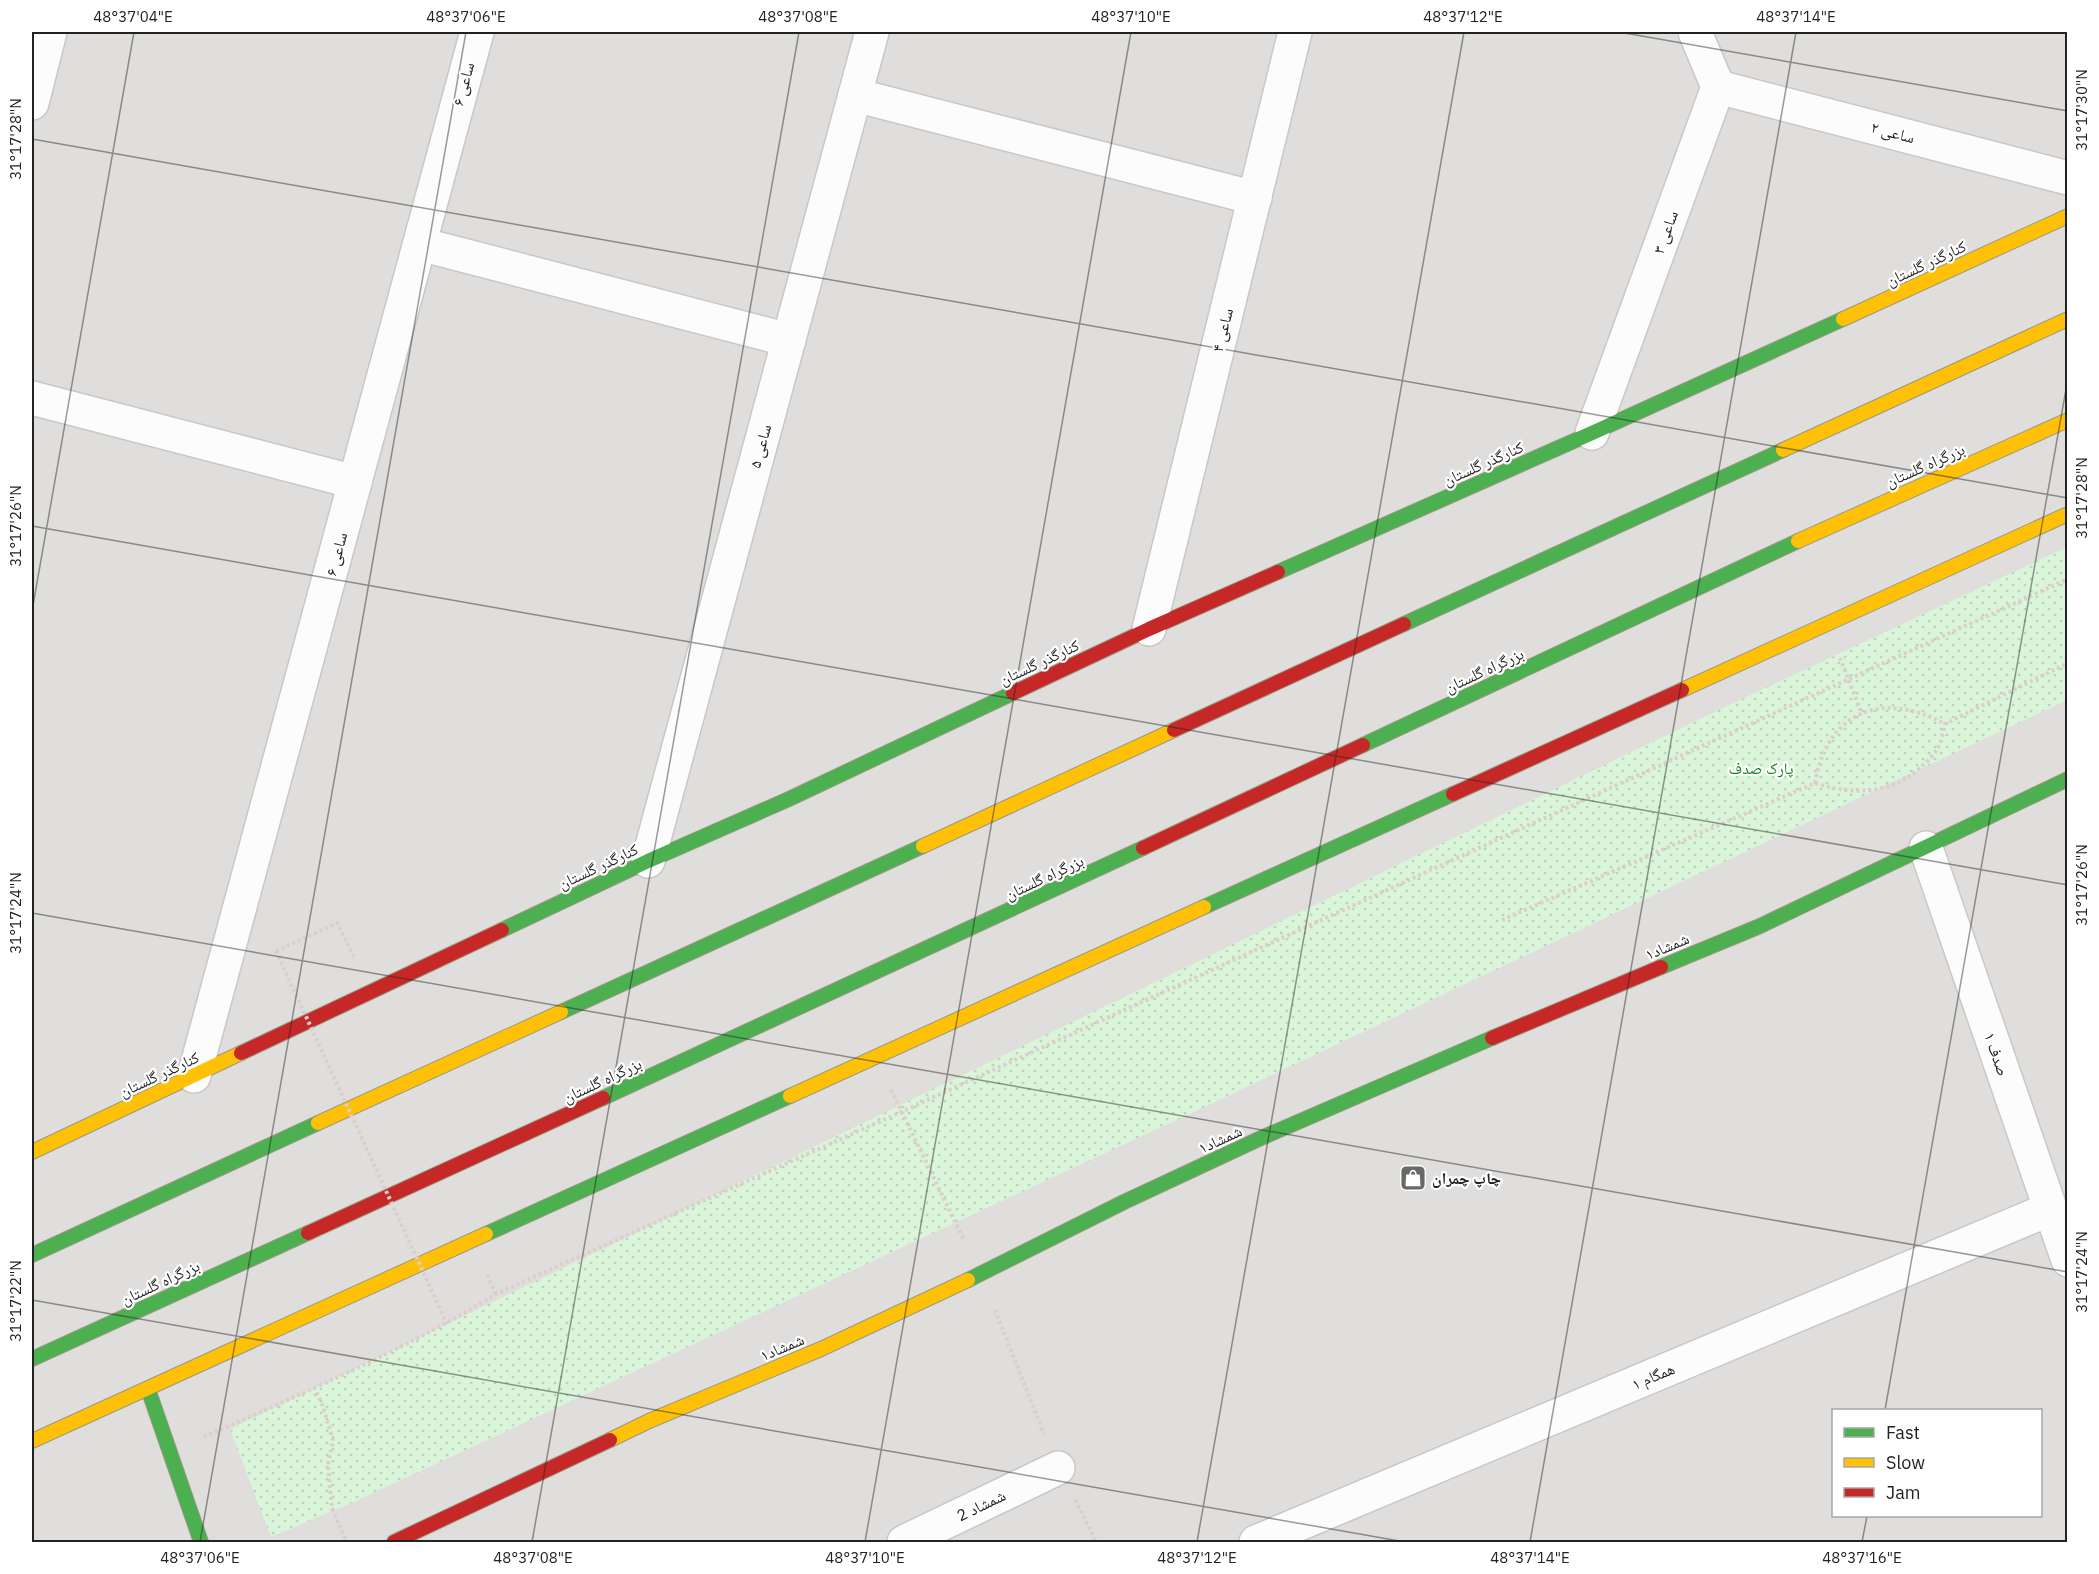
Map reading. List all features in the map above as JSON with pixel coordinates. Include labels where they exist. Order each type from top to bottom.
[{"type":"main road","name":"کنارگذر گلستان","points":[[32,1152],[648,861],[789,799],[1149,629],[1592,433],[2067,216]]},
{"type":"main road","points":[[32,1255],[2067,319]]},
{"type":"main road","name":"بزرگراه گلستان","points":[[32,1359],[935,946],[1857,513],[2067,420]]},
{"type":"main road","points":[[32,1441],[2067,514]]},
{"type":"main road","name":"شمشاد۱","points":[[394,1542],[649,1421],[821,1348],[981,1274],[1124,1202],[1261,1138],[1444,1058],[1760,926],[2067,779]]},
{"type":"main road","points":[[148,1389],[201,1542]]},
{"type":"street","points":[[32,97],[50,32]]},
{"type":"street","name":"ساعی ۶","points":[[195,1076],[477,32]]},
{"type":"street","name":"ساعی ۵","points":[[648,861],[873,32]]},
{"type":"street","name":"ساعی ۴","points":[[1149,629],[1296,32]]},
{"type":"street","points":[[1695,32],[1718,87]]},
{"type":"street","name":"ساعی ۲","points":[[1718,87],[2067,178]]},
{"type":"street","name":"ساعی ۳","points":[[1592,433],[1718,87]]},
{"type":"street","points":[[855,95],[1255,198]]},
{"type":"street","points":[[420,244],[789,340]]},
{"type":"street","points":[[32,398],[355,482]]},
{"type":"street","name":"صدف ۱","points":[[1926,848],[2067,1260]]},
{"type":"street","name":"همگام ۱","points":[[1256,1542],[2050,1209]]},
{"type":"street","name":"شمشاد 2","points":[[904,1542],[1058,1468]]},
{"type":"path","points":[[170,1452],[314,1388],[447,1324],[496,1294],[901,1112],[2067,579]]},
{"type":"path","points":[[1827,623],[1862,714]]},
{"type":"path","points":[[1502,920],[1815,783],[1854,792],[1874,791],[1893,785],[1911,776],[1927,762],[1939,746],[1945,724],[2067,663]]},
{"type":"path","points":[[1815,783],[1818,761],[1828,742],[1843,725],[1862,714],[1898,707],[1916,710],[1945,724]]},
{"type":"path","points":[[338,923],[276,951],[447,1324]]},
{"type":"path","points":[[877,1056],[901,1112],[981,1274],[1058,1468],[1096,1542]]},
{"type":"path","points":[[314,1388],[322,1404],[333,1440],[328,1464],[332,1509],[346,1542]]},
{"type":"shaded area","points":[[32,32],[2067,32],[2067,1542],[32,1542]]},
{"type":"green space","name":"پارک صدف","points":[[2067,547],[2067,700],[1183,1117],[358,1500],[271,1537],[230,1429],[1706,716]]},
{"type":"traffic: fast","points":[[1278,572],[1843,319]]},
{"type":"traffic: fast","points":[[1404,624],[1783,450]]},
{"type":"traffic: fast","points":[[1363,745],[1798,541]]},
{"type":"traffic: fast","points":[[502,930],[648,861],[789,799],[1013,693]]},
{"type":"traffic: fast","points":[[1661,967],[1760,926],[2068,779]]},
{"type":"traffic: fast","points":[[1204,907],[1453,794]]},
{"type":"traffic: fast","points":[[561,1012],[923,846]]},
{"type":"traffic: fast","points":[[603,1098],[1143,848]]},
{"type":"traffic: fast","points":[[968,1280],[1124,1202],[1261,1138],[1492,1038]]},
{"type":"traffic: fast","points":[[486,1234],[790,1096]]},
{"type":"traffic: fast","points":[[32,1255],[318,1123]]},
{"type":"traffic: fast","points":[[32,1359],[308,1233]]},
{"type":"traffic: fast","points":[[148,1389],[201,1542]]},
{"type":"traffic: slow","points":[[1843,319],[2068,216]]},
{"type":"traffic: slow","points":[[1783,450],[2068,319]]},
{"type":"traffic: slow","points":[[1798,541],[2068,420]]},
{"type":"traffic: slow","points":[[1682,690],[2068,514]]},
{"type":"traffic: slow","points":[[923,846],[1174,730]]},
{"type":"traffic: slow","points":[[790,1096],[1204,907]]},
{"type":"traffic: slow","points":[[318,1123],[561,1012]]},
{"type":"traffic: slow","points":[[32,1152],[241,1053]]},
{"type":"traffic: slow","points":[[32,1441],[486,1234]]},
{"type":"traffic: slow","points":[[610,1440],[649,1421],[821,1349],[968,1280]]},
{"type":"traffic: jam","points":[[1013,693],[1278,572]]},
{"type":"traffic: jam","points":[[1174,730],[1404,624]]},
{"type":"traffic: jam","points":[[1453,794],[1682,690]]},
{"type":"traffic: jam","points":[[1143,848],[1363,745]]},
{"type":"traffic: jam","points":[[241,1053],[502,930]]},
{"type":"traffic: jam","points":[[1492,1038],[1661,967]]},
{"type":"traffic: jam","points":[[308,1233],[603,1098]]},
{"type":"traffic: jam","points":[[394,1542],[610,1440]]},
{"type":"place","name":"چاپ چمران","points":[[1413,1178]]}]
